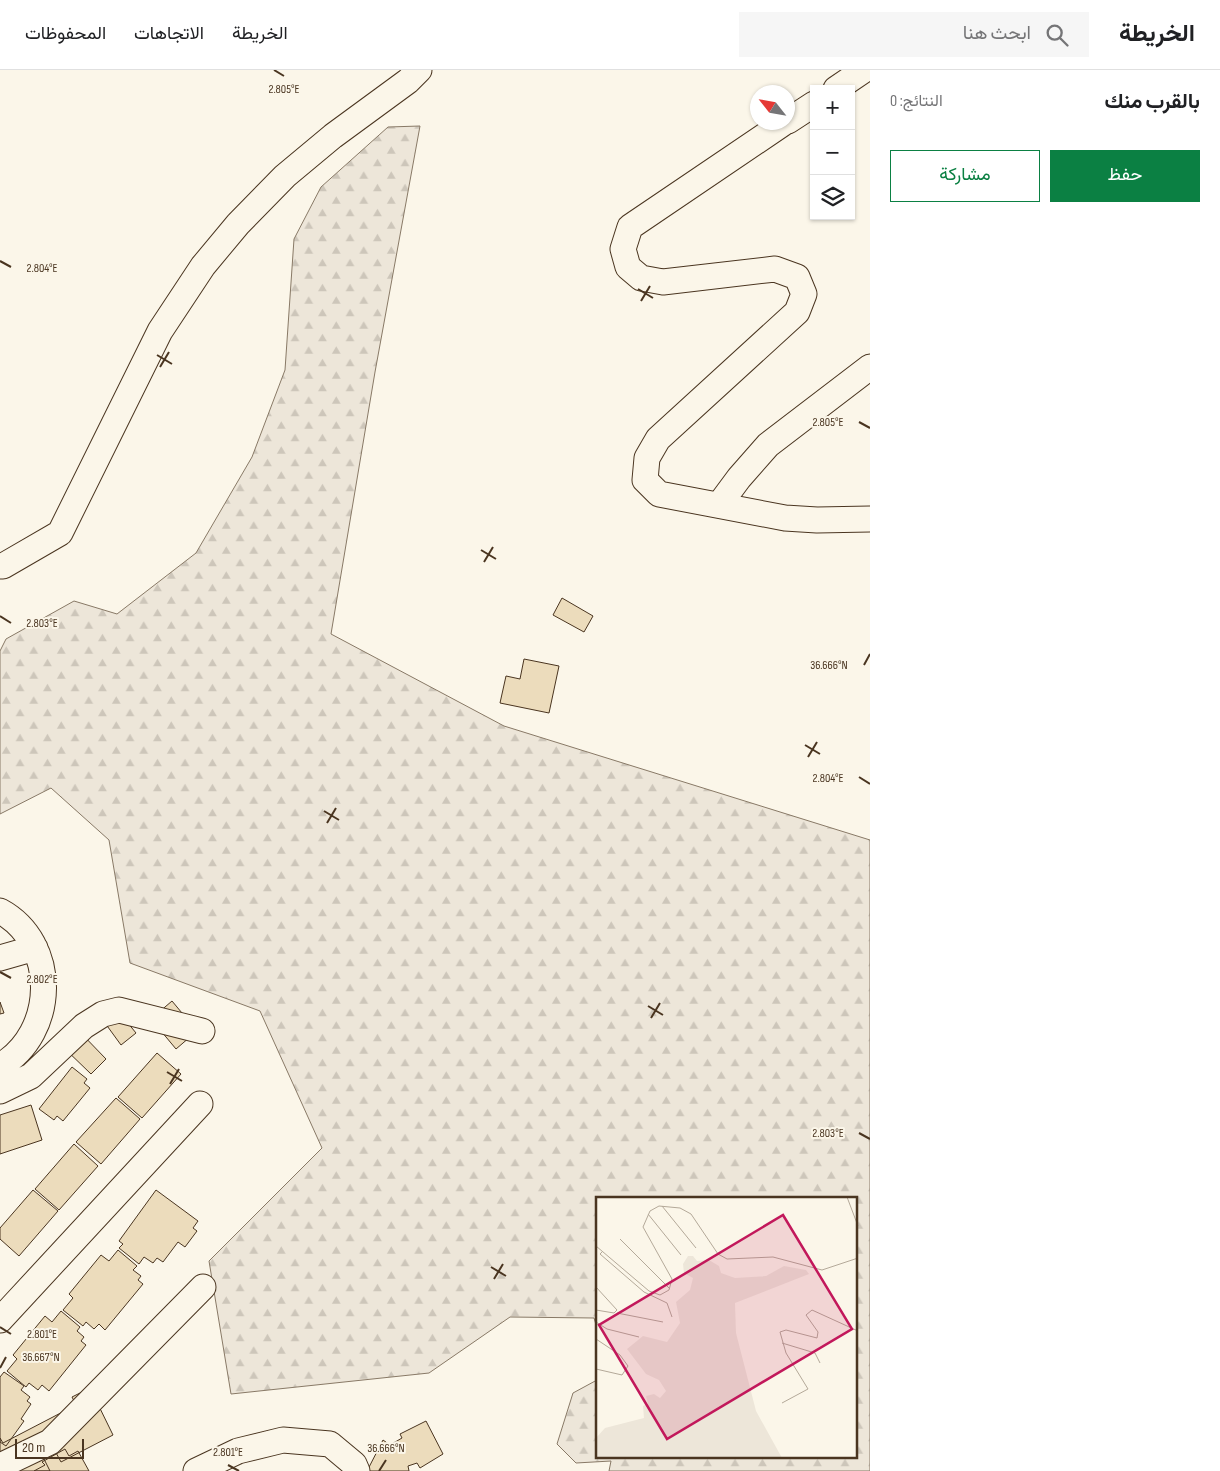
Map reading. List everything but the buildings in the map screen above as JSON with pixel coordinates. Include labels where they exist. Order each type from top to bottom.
[{"type":"street","points":[[0,566],[60,533],[160,331],[203,266],[238,224],[292,171],[333,136],[408,81],[419,70]]},
{"type":"street","points":[[842,85],[864,70]]},
{"type":"street","points":[[795,116],[810,107]]},
{"type":"street","points":[[774,130],[630,226],[623,249],[628,267],[641,278],[663,282],[775,269],[797,277],[804,294],[797,312],[658,439],[647,458],[645,480],[659,494],[785,518],[817,520],[870,519]]},
{"type":"street","points":[[719,505],[739,478],[768,445],[870,367]]},
{"type":"street","points":[[0,911],[22,928],[40,958],[45,979],[44,1002],[37,1026],[20,1050],[0,1066]]},
{"type":"street","points":[[0,958],[35,948]]},
{"type":"street","points":[[0,1091],[31,1076],[84,1026],[103,1014],[119,1010],[202,1031]]},
{"type":"street","points":[[0,1320],[200,1104]]},
{"type":"street","points":[[0,1466],[50,1442],[203,1287]]},
{"type":"street","points":[[196,1471],[238,1451],[283,1440],[330,1444],[354,1464],[357,1471]]},
{"type":"green space","points":[[420,126],[375,372],[331,634],[504,726],[870,840],[870,1471],[609,1471],[611,1461],[576,1463],[557,1444],[573,1393],[596,1381],[596,1458],[858,1458],[858,1197],[596,1197],[596,1325],[594,1318],[510,1317],[429,1373],[231,1394],[209,1261],[322,1148],[260,1011],[130,963],[109,840],[51,788],[0,814],[0,651],[6,639],[74,601],[117,614],[196,553],[252,457],[285,370],[294,239],[321,187],[388,127]]}]
